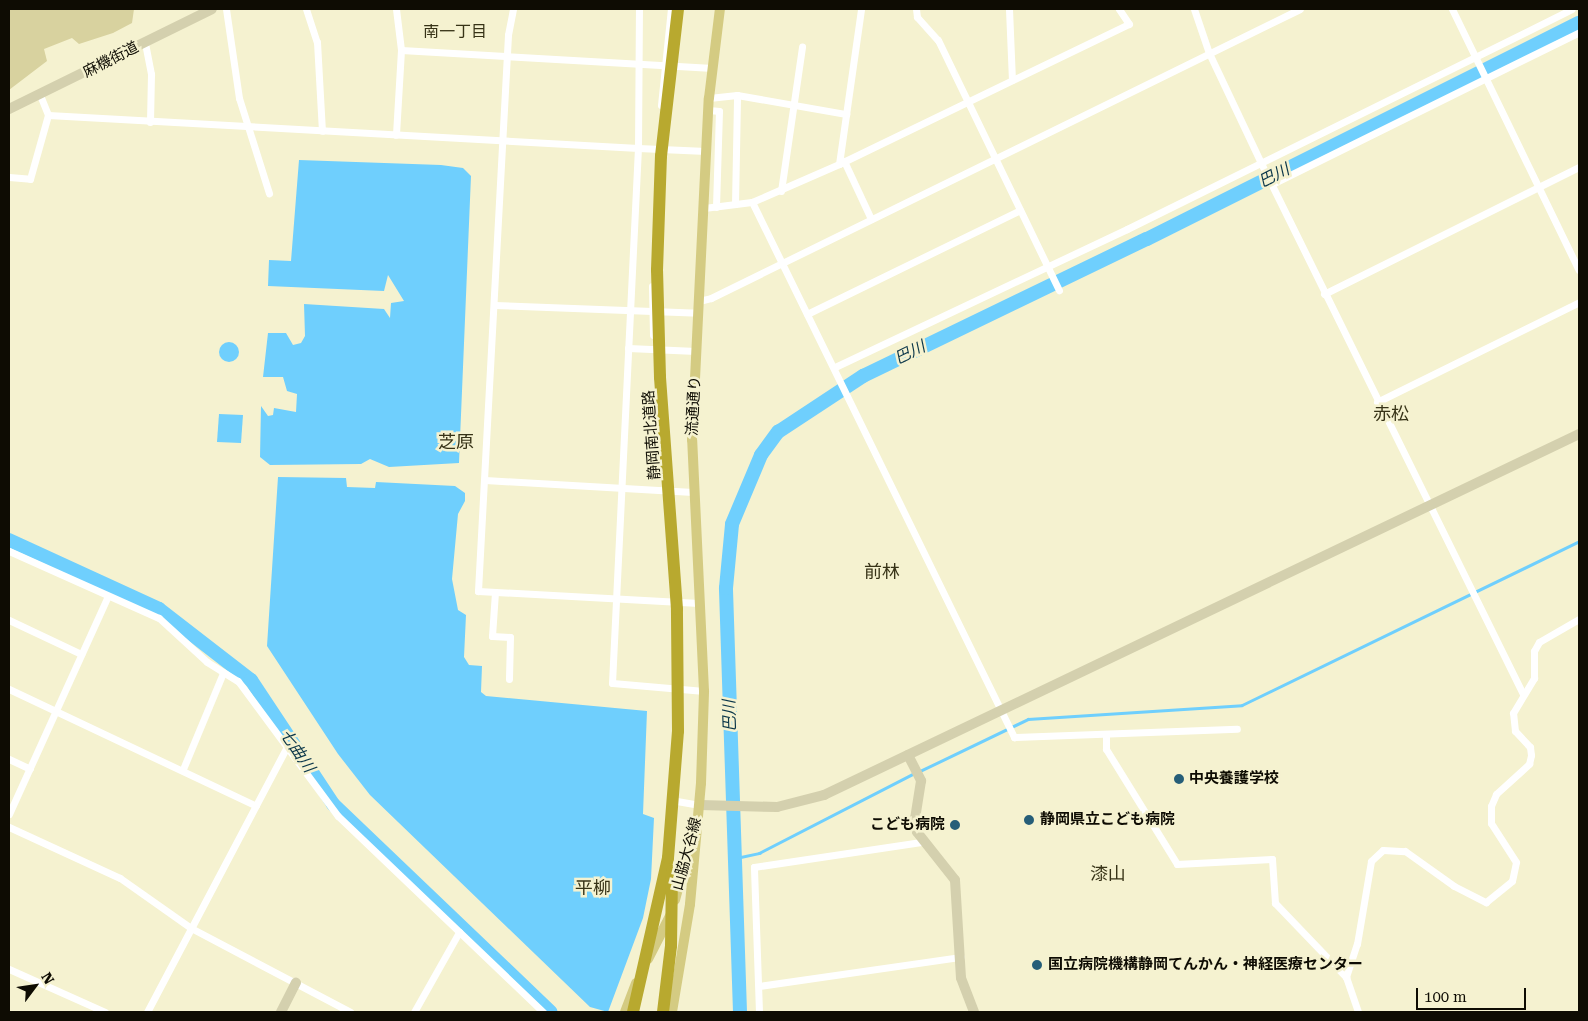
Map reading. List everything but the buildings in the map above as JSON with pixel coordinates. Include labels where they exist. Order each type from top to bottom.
[{"type":"highway","name":"静岡南北道路","points":[[670,858],[678,740],[679,649],[657,270],[661,156],[678,9]]},
{"type":"highway","name":"静岡南北道路","points":[[670,858],[682,731],[683,649],[664,377],[661,270],[666,138],[682,9]]},
{"type":"highway","points":[[633,1012],[670,858]]},
{"type":"highway","points":[[663,1012],[671,946],[670,858]]},
{"type":"main road","name":"流通通り","points":[[700,804],[704,691],[693,492],[696,351],[709,98],[720,9]]},
{"type":"main road","name":"山脇大谷線","points":[[625,1012],[672,914],[700,804]]},
{"type":"main road","name":"山脇大谷線","points":[[672,1012],[700,804]]},
{"type":"street","name":"麻機街道","points":[[9,109],[212,9]]},
{"type":"street","points":[[226,9],[237,88],[270,193]]},
{"type":"street","points":[[306,9],[317,42],[322,131]]},
{"type":"street","points":[[396,9],[401,50],[396,135]]},
{"type":"street","points":[[513,9],[508,35],[510,57],[478,591],[699,602]]},
{"type":"street","points":[[639,9],[638,148],[619,489],[612,683],[704,691]]},
{"type":"street","points":[[671,9],[657,148],[651,310],[672,602],[675,688],[671,800],[749,807],[799,804],[824,795],[1579,434]]},
{"type":"street","points":[[861,9],[846,114],[842,163],[871,219]]},
{"type":"street","points":[[916,9],[917,17],[938,40],[1059,290]]},
{"type":"street","points":[[1009,9],[1012,80]]},
{"type":"street","points":[[704,208],[752,202],[842,163],[966,101],[1130,24],[1119,9]]},
{"type":"street","points":[[1194,9],[1209,53],[1260,161],[1428,507],[1523,694]]},
{"type":"street","points":[[699,301],[782,263],[1300,9]]},
{"type":"street","points":[[1452,9],[1579,270]]},
{"type":"street","points":[[835,367],[1048,266],[1572,9]]},
{"type":"street","points":[[1272,184],[1579,32]]},
{"type":"street","points":[[145,43],[150,74],[150,122]]},
{"type":"street","points":[[781,191],[802,47]]},
{"type":"street","points":[[401,50],[712,68]]},
{"type":"street","points":[[9,178],[30,179],[48,115],[40,95]]},
{"type":"street","points":[[709,98],[737,95],[846,114]]},
{"type":"street","points":[[735,204],[737,95]]},
{"type":"street","points":[[709,110],[719,111],[716,207]]},
{"type":"street","points":[[48,115],[706,151]]},
{"type":"street","points":[[1324,294],[1579,168]]},
{"type":"street","points":[[752,202],[956,611],[1014,737],[1237,728]]},
{"type":"street","points":[[808,314],[1020,210]]},
{"type":"street","points":[[1377,402],[1579,302]]},
{"type":"street","points":[[494,305],[698,313]]},
{"type":"street","points":[[628,348],[696,351]]},
{"type":"street","points":[[485,480],[693,492]]},
{"type":"street","points":[[9,551],[159,618],[223,673],[251,694],[338,816],[543,1012]]},
{"type":"street","points":[[495,592],[492,636],[510,637],[509,679]]},
{"type":"street","points":[[9,814],[54,710],[108,596]]},
{"type":"street","points":[[1346,977],[1357,944],[1369,867],[1383,850],[1405,850],[1454,886],[1486,902],[1512,881],[1516,862],[1491,823],[1491,806],[1496,794],[1529,764],[1532,754],[1513,723],[1513,713],[1534,678],[1534,651],[1539,642],[1579,619]]},
{"type":"street","points":[[9,620],[81,654]]},
{"type":"street","points":[[183,769],[223,673]]},
{"type":"street","points":[[9,690],[183,769],[256,806]]},
{"type":"street","points":[[1106,734],[1106,749],[1177,864],[1272,859],[1275,903],[1346,977],[1358,1012]]},
{"type":"street","points":[[147,1012],[287,747]]},
{"type":"street","points":[[908,755],[921,781],[915,818],[921,842],[942,860],[955,880],[962,986],[974,1012]]},
{"type":"street","points":[[9,759],[30,769]]},
{"type":"street","points":[[9,826],[120,878],[191,928],[350,1012]]},
{"type":"street","points":[[759,1012],[754,867],[921,842]]},
{"type":"street","points":[[414,1012],[459,932]]},
{"type":"street","points":[[759,986],[961,957]]},
{"type":"street","points":[[9,969],[105,1012]]},
{"type":"street","points":[[281,1012],[296,983]]},
{"type":"shaded area","points":[[9,9],[134,9],[132,23],[113,33],[79,44],[72,38],[44,49],[47,61],[9,90]]},
{"type":"water","points":[[299,160],[441,165],[463,168],[471,176],[459,463],[389,467],[370,459],[361,464],[270,465],[260,457],[261,406],[268,416],[273,415],[274,408],[296,412],[297,394],[287,391],[283,377],[263,377],[268,333],[286,333],[293,345],[301,343],[305,336],[304,304],[384,309],[390,318],[391,303],[404,301],[388,275],[384,291],[268,286],[269,260],[291,261]]},
{"type":"water","points":[[229,342],[236,345],[239,352],[236,359],[229,362],[222,359],[219,352],[222,345]]},
{"type":"water","points":[[219,414],[243,415],[241,443],[217,442]]},
{"type":"water","points":[[278,477],[346,478],[347,487],[375,488],[376,482],[455,486],[465,493],[465,501],[458,514],[452,579],[458,610],[466,615],[464,657],[469,665],[482,666],[481,692],[486,696],[647,711],[643,814],[654,818],[651,879],[643,918],[608,1012],[590,1007],[370,795],[338,754],[267,646]]},
{"type":"waterway","name":"巴川","points":[[740,1012],[726,588],[732,524],[761,455],[778,432],[863,376],[1147,239],[1579,23]]},
{"type":"waterway","name":"七曲川","points":[[9,540],[159,609],[251,680],[333,804],[551,1012]]},
{"type":"waterway","points":[[918,772],[1028,719],[1242,705],[1579,541]]},
{"type":"waterway","points":[[736,858],[759,853],[913,774]]},
{"type":"place","name":"中央養護学校","points":[[1179,779]]},
{"type":"place","name":"静岡県立こども病院","points":[[1029,820]]},
{"type":"place","name":"こども病院","points":[[955,825]]},
{"type":"place","name":"国立病院機構静岡てんかん・神経医療センター","points":[[1037,965]]},
{"type":"district","name":"南一丁目","points":[[455,32]]},
{"type":"district","name":"赤松","points":[[1391,414]]},
{"type":"district","name":"芝原","points":[[456,442]]},
{"type":"district","name":"前林","points":[[882,572]]},
{"type":"district","name":"漆山","points":[[1108,874]]},
{"type":"district","name":"平柳","points":[[593,888]]}]
